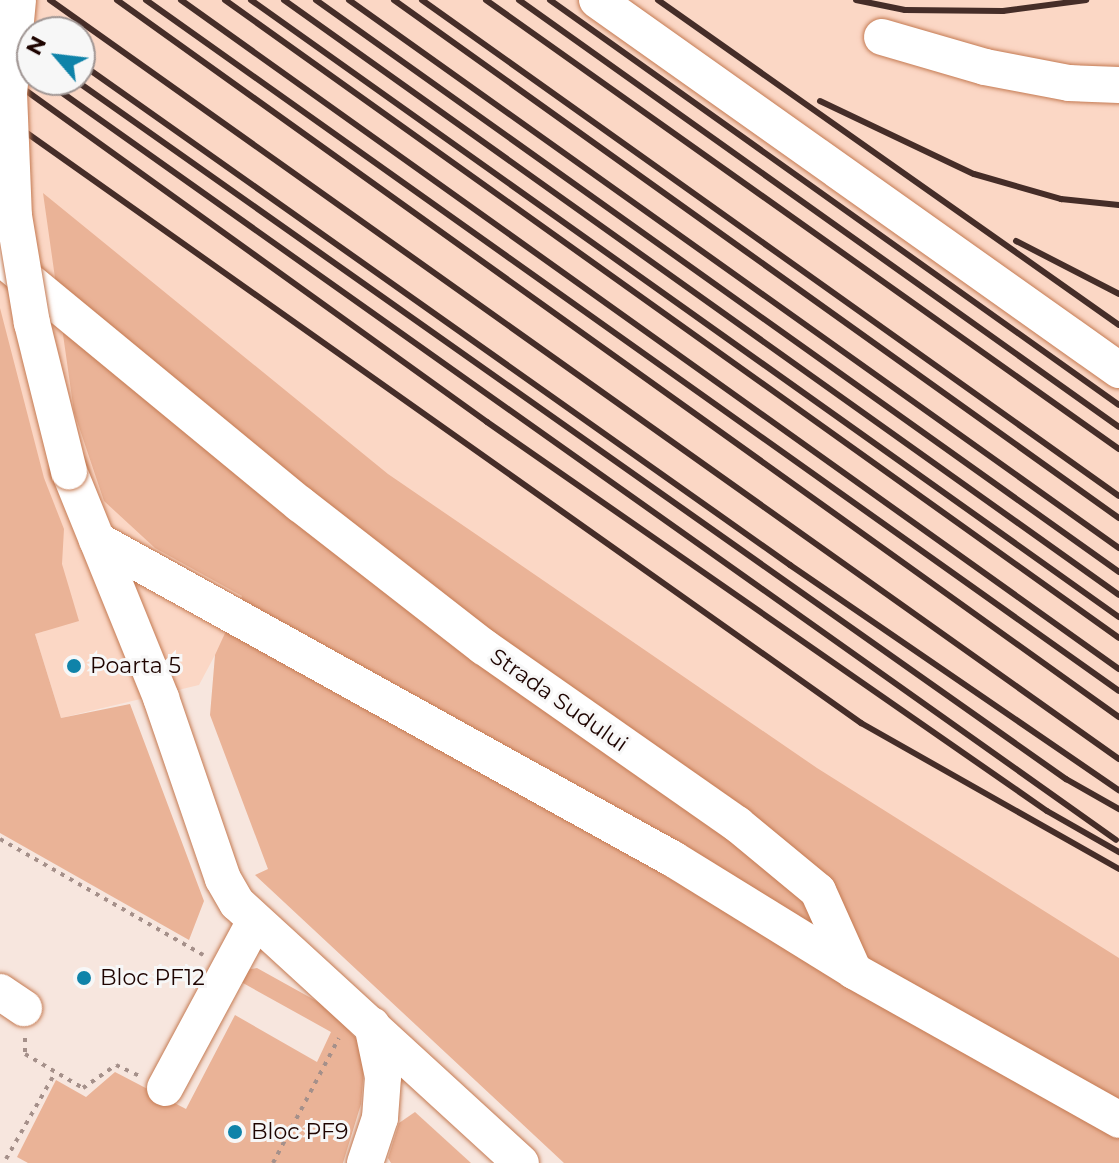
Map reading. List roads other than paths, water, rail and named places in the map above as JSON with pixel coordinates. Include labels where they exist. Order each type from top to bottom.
[{"type":"street","points":[[18,0],[9,93],[14,216],[32,323],[69,471],[161,698],[223,879],[254,923],[357,1030],[521,1163]]},
{"type":"street","points":[[597,0],[1119,370]]},
{"type":"street","points":[[882,37],[985,67],[1069,83],[1119,85]]},
{"type":"street","name":"Strada Sudului","points":[[0,257],[312,514],[484,647],[737,824],[818,891],[854,971]]},
{"type":"street","points":[[97,540],[673,859],[854,971],[1119,1120]]},
{"type":"street","points":[[165,1088],[254,923]]},
{"type":"street","points":[[357,1030],[383,1077],[380,1118],[365,1163]]},
{"type":"railway","points":[[50,0],[1119,759]]},
{"type":"railway","points":[[117,0],[1119,717]]},
{"type":"railway","points":[[146,0],[1119,691]]},
{"type":"railway","points":[[181,0],[1119,669]]},
{"type":"railway","points":[[225,0],[1119,638]]},
{"type":"railway","points":[[251,0],[1119,617]]},
{"type":"railway","points":[[284,0],[1119,595]]},
{"type":"railway","points":[[316,0],[1119,572]]},
{"type":"railway","points":[[349,0],[1119,548]]},
{"type":"railway","points":[[394,0],[1119,518]]},
{"type":"railway","points":[[422,0],[1119,496]]},
{"type":"railway","points":[[486,0],[1119,449]]},
{"type":"railway","points":[[519,0],[1119,427]]},
{"type":"railway","points":[[550,0],[1119,405]]},
{"type":"railway","points":[[658,0],[1119,325]]},
{"type":"railway","points":[[856,0],[905,10],[1003,11],[1086,0]]},
{"type":"railway","points":[[0,6],[16,17]]},
{"type":"railway","points":[[0,27],[16,38]]},
{"type":"railway","points":[[0,49],[16,60]]},
{"type":"railway","points":[[0,72],[487,422],[1047,811],[1119,852]]},
{"type":"railway","points":[[96,74],[790,565],[1119,790]]},
{"type":"railway","points":[[96,95],[1066,779],[1119,809]]},
{"type":"railway","points":[[67,96],[1116,840]]},
{"type":"railway","points":[[820,101],[974,174],[1061,199],[1119,205]]},
{"type":"railway","points":[[0,114],[861,723],[1119,869]]},
{"type":"railway","points":[[1016,241],[1119,294]]},
{"type":"place","name":"Poarta 5","points":[[74,666]]},
{"type":"place","name":"Bloc PF12","points":[[84,978]]},
{"type":"place","name":"Bloc PF9","points":[[235,1132]]}]
